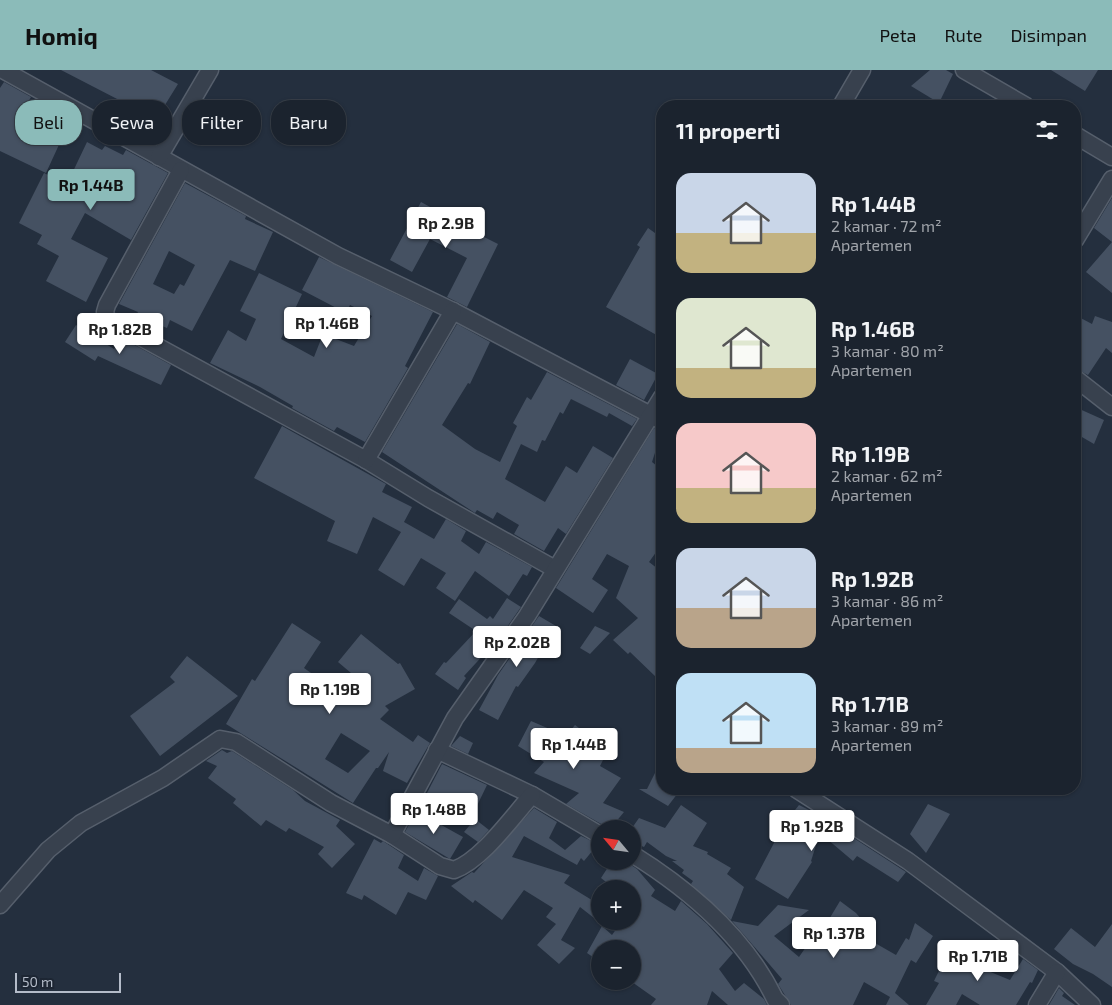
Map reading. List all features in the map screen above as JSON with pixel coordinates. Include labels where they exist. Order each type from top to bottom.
[{"type":"street","points":[[3,70],[338,256],[453,311],[656,417]]},
{"type":"street","points":[[159,157],[210,70]]},
{"type":"street","points":[[844,100],[862,70]]},
{"type":"street","points":[[964,70],[1016,100]]},
{"type":"street","points":[[1081,139],[1112,157]]},
{"type":"street","points":[[181,170],[107,305],[105,315],[113,323],[366,460],[428,498],[555,569]]},
{"type":"street","points":[[1081,230],[1112,179]]},
{"type":"street","points":[[366,460],[453,311]]},
{"type":"street","points":[[1081,383],[1112,407]]},
{"type":"street","points":[[392,835],[454,718],[496,656],[527,616],[555,569],[656,419]]},
{"type":"street","points":[[0,905],[48,850],[81,823],[163,778],[213,741],[220,738],[236,742],[331,803],[392,835],[440,866],[454,870],[467,864],[484,848],[532,795]]},
{"type":"street","points":[[439,746],[532,795],[591,830]]},
{"type":"street","points":[[805,795],[908,861],[1058,972],[1092,1005]]},
{"type":"street","points":[[641,860],[658,870],[724,924],[740,943],[775,999],[781,1005]]},
{"type":"street","points":[[1037,1005],[1058,972]]},
{"type":"building","points":[[61,70],[151,70],[178,84],[168,100],[119,100]]},
{"type":"building","points":[[930,70],[946,70],[953,74],[940,100],[934,100],[911,86]]},
{"type":"building","points":[[1051,70],[1098,70],[1085,91]]},
{"type":"building","points":[[4,82],[31,97],[29,100],[15,100],[15,145],[59,145],[46,173],[0,151],[0,88]]},
{"type":"building","points":[[87,142],[102,150],[105,146],[123,155],[126,150],[168,173],[131,240],[85,213],[71,239],[108,258],[86,302],[46,281],[59,256],[37,244],[42,235],[19,223],[44,173],[67,184]]},
{"type":"building","points":[[185,183],[246,216],[245,219],[273,232],[255,271],[230,260],[192,331],[170,320],[167,328],[119,304]],"holes":[[[169,251],[195,265],[184,286],[180,284],[174,294],[153,284]]]},
{"type":"building","points":[[1112,198],[1112,242],[1094,228]]},
{"type":"building","points":[[421,202],[443,214],[442,216],[498,244],[467,307],[447,297],[467,258],[430,239],[412,272],[390,260]]},
{"type":"building","points":[[648,228],[656,234],[656,335],[606,307],[640,247],[637,245]]},
{"type":"building","points":[[1112,242],[1112,293],[1086,272]]},
{"type":"building","points":[[319,257],[433,312],[405,366],[408,368],[365,442],[337,427],[334,431],[292,408],[293,406],[260,387],[210,363],[228,330],[246,341],[256,319],[240,311],[259,273],[302,294],[281,339],[314,357],[323,334],[354,346],[372,316],[350,305],[346,313],[302,290]]},
{"type":"building","points":[[1095,316],[1112,322],[1112,353],[1106,348],[1088,375],[1081,371],[1081,318],[1092,324]]},
{"type":"building","points":[[457,324],[490,342],[470,384],[468,383],[442,425],[475,449],[500,462],[517,426],[513,423],[527,397],[531,400],[547,372],[637,419],[632,426],[609,413],[607,417],[571,399],[563,414],[560,412],[545,441],[542,440],[537,452],[521,444],[505,479],[545,502],[566,466],[577,473],[593,446],[613,458],[566,534],[558,528],[544,551],[514,534],[519,525],[497,512],[493,519],[477,510],[475,513],[382,452]]},
{"type":"building","points":[[76,325],[114,349],[120,337],[171,365],[161,385],[98,356],[95,361],[65,342]]},
{"type":"building","points":[[630,359],[656,373],[656,378],[644,400],[616,385]]},
{"type":"building","points":[[1081,410],[1104,420],[1094,444],[1081,436]]},
{"type":"building","points":[[282,426],[386,484],[382,492],[412,507],[404,522],[434,539],[446,519],[466,531],[461,541],[479,554],[486,542],[532,567],[527,576],[523,574],[509,596],[475,571],[455,601],[436,588],[446,573],[421,558],[404,586],[378,570],[401,532],[373,517],[357,554],[327,541],[335,521],[254,478]]},
{"type":"building","points":[[654,428],[656,429],[656,450],[652,462],[656,465],[656,552],[649,562],[656,567],[656,677],[630,652],[628,654],[613,640],[638,618],[616,598],[629,566],[607,554],[592,579],[608,590],[593,613],[556,588]]},
{"type":"building","points":[[507,598],[521,607],[500,637],[464,676],[466,678],[458,690],[435,674],[444,662],[446,663],[476,631],[449,613],[459,599],[487,619],[490,616],[493,619]]},
{"type":"building","points":[[539,616],[556,626],[535,663],[518,687],[516,686],[498,720],[479,710],[498,675]]},
{"type":"building","points":[[292,623],[321,642],[304,668],[335,690],[351,673],[338,662],[361,634],[398,664],[400,663],[415,689],[385,706],[389,710],[380,719],[413,742],[418,735],[430,743],[407,783],[383,771],[389,752],[353,803],[226,724],[252,679],[255,681]],"holes":[[[341,733],[370,751],[348,773],[325,759]]]},
{"type":"building","points":[[595,626],[610,633],[590,654],[580,648]]},
{"type":"building","points":[[187,656],[238,696],[160,756],[130,716],[175,682],[170,677]]},
{"type":"building","points":[[531,721],[566,736],[575,725],[591,737],[586,748],[603,760],[600,766],[621,778],[603,803],[624,812],[617,820],[594,820],[566,804],[579,793],[534,773],[544,762],[518,746]]},
{"type":"building","points":[[460,736],[473,743],[468,754],[451,746]]},
{"type":"building","points":[[222,750],[227,753],[232,751],[293,790],[305,801],[340,820],[336,826],[355,844],[332,868],[318,854],[324,847],[289,828],[286,832],[266,820],[261,826],[233,803],[236,799],[208,778],[217,766],[206,761]]},
{"type":"building","points":[[442,764],[487,785],[472,816],[427,793]]},
{"type":"building","points":[[656,771],[656,795],[676,795],[668,806],[639,789],[647,789]]},
{"type":"building","points":[[928,804],[950,814],[926,853],[910,834]]},
{"type":"building","points":[[681,805],[707,823],[693,846],[708,852],[707,854],[731,868],[727,874],[744,887],[731,920],[691,884],[693,881],[682,873],[684,870],[672,861],[677,861],[666,856],[647,842],[644,847],[641,846],[641,820],[638,820],[639,818],[665,828]]},
{"type":"building","points":[[799,805],[815,813],[906,872],[898,882],[857,856],[853,861],[820,833],[812,862],[788,899],[755,879],[784,824]]},
{"type":"building","points":[[534,808],[557,822],[549,838],[565,850],[581,836],[591,841],[591,852],[584,861],[581,858],[577,865],[524,836],[512,857],[570,875],[564,883],[591,900],[591,916],[580,907],[561,940],[575,948],[559,964],[537,945],[556,924],[546,917],[553,908],[524,890],[502,920],[475,900],[473,903],[451,886],[472,872],[474,873]]},
{"type":"building","points":[[416,811],[463,837],[450,859],[405,832]]},
{"type":"building","points":[[475,819],[489,830],[478,842],[464,832]]},
{"type":"building","points":[[374,839],[381,843],[383,841],[404,855],[398,868],[418,881],[424,868],[438,876],[426,900],[408,892],[396,915],[364,895],[362,900],[346,893]]},
{"type":"building","points":[[606,870],[638,870],[655,890],[651,896],[675,911],[681,901],[707,924],[733,953],[719,969],[735,991],[744,983],[764,999],[767,1005],[728,1005],[712,991],[707,1005],[651,1005],[656,999],[641,988],[641,940],[594,940],[600,930],[606,930],[612,935],[616,930],[641,930],[641,880],[604,880],[601,878]]},
{"type":"building","points":[[840,901],[856,913],[868,927],[861,935],[896,955],[906,938],[909,940],[915,923],[933,936],[916,963],[911,960],[895,993],[909,1005],[886,1005],[890,997],[864,982],[853,1005],[791,1005],[778,984],[782,979],[732,921],[758,926],[778,905],[809,910],[774,936],[799,957],[808,944],[814,949],[833,924],[828,921]]},
{"type":"building","points":[[1112,924],[1112,987],[1093,974],[1073,964],[1054,949],[1071,928],[1095,947]]},
{"type":"building","points":[[953,942],[978,962],[976,966],[1010,980],[1023,959],[1038,970],[1032,983],[1030,982],[1016,1005],[980,1005],[962,994],[956,1005],[926,1005],[939,983],[934,981]]},
{"type":"building","points":[[591,946],[591,956],[587,953]]},
{"type":"building","points":[[1059,988],[1064,993],[1062,996],[1075,1005],[1049,1005]]}]
